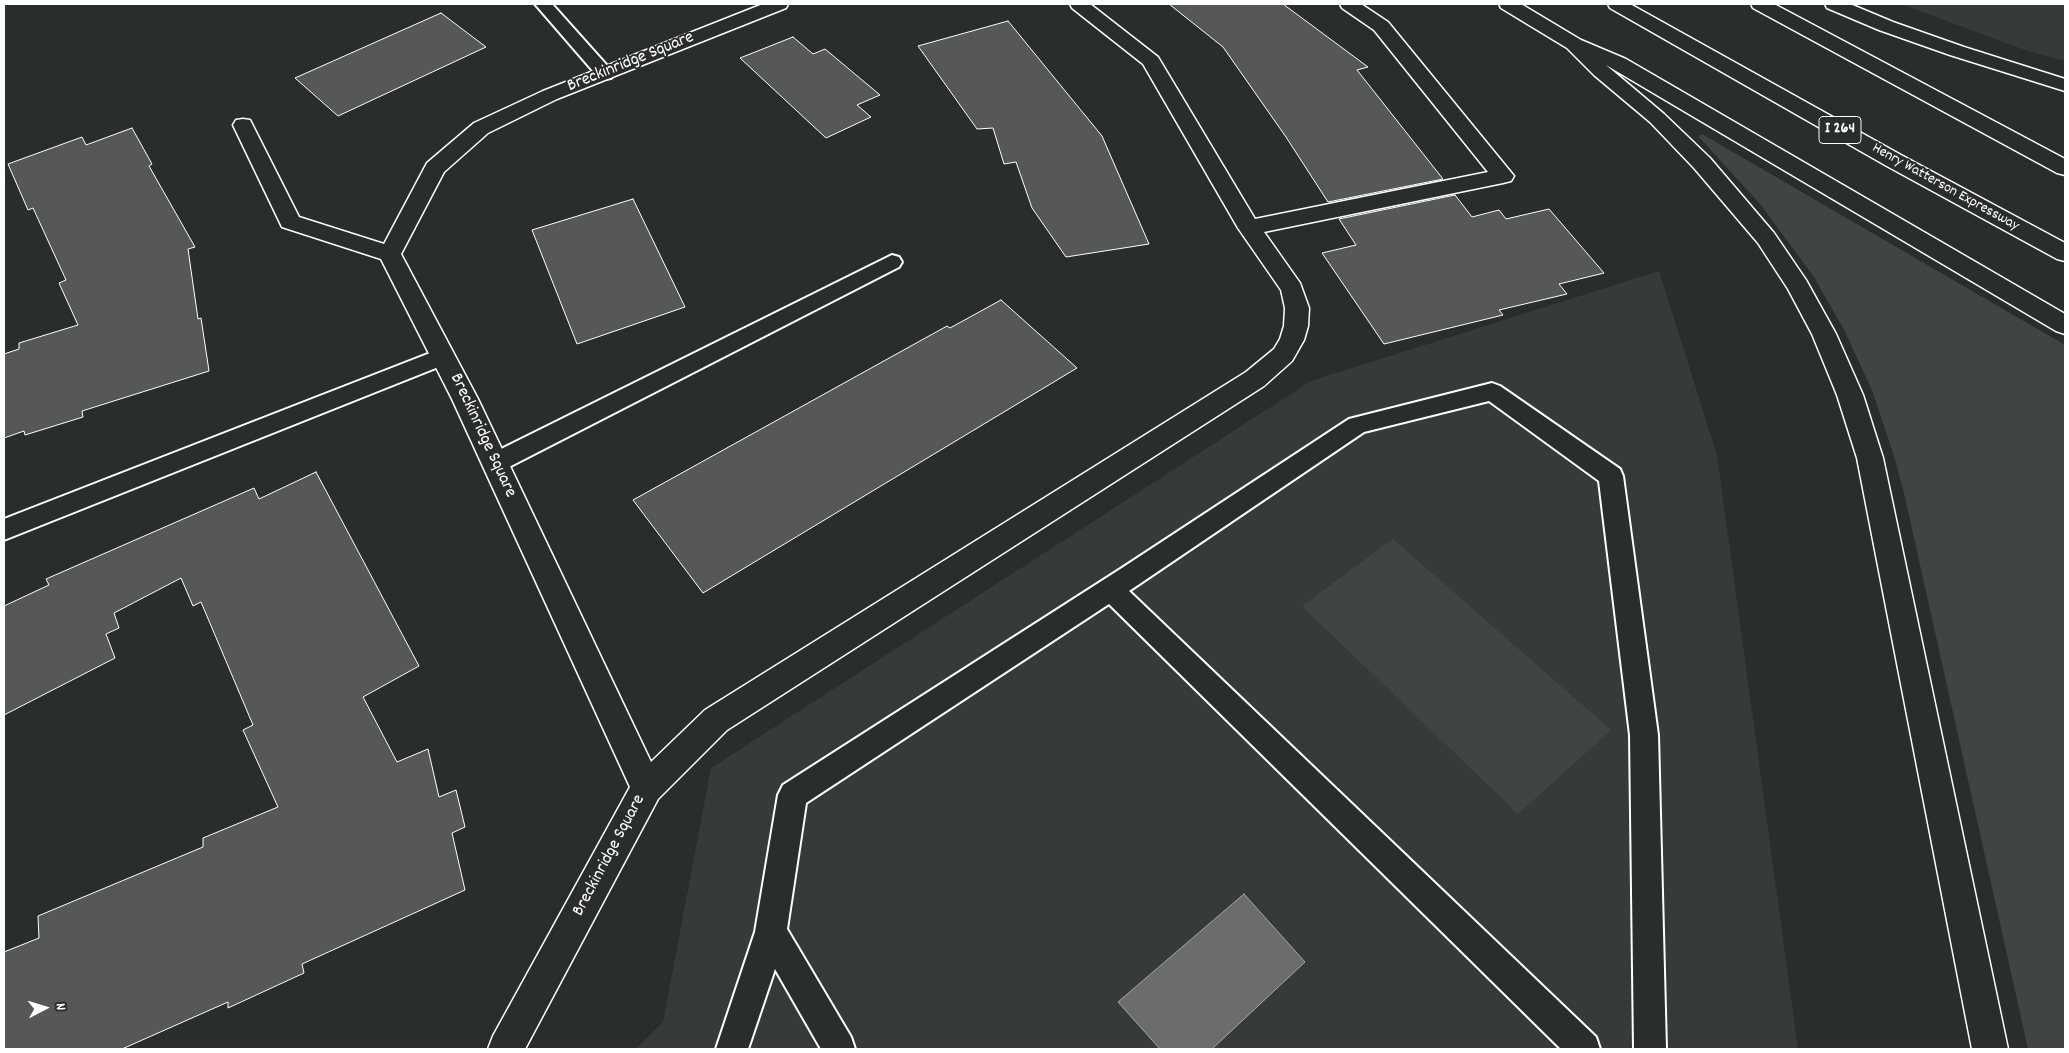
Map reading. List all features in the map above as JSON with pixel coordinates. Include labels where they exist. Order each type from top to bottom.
[{"type":"main road","name":"Breckinridge Square","points":[[506,1049],[647,788],[495,464],[443,356],[390,254],[435,168],[481,128],[550,95],[779,4]]},
{"type":"main road","points":[[647,788],[716,720],[1255,379],[1283,355],[1292,340],[1296,326],[1297,308],[1292,289],[1249,228],[1151,61],[1080,4]]},
{"type":"main road","points":[[1249,228],[1503,176],[1381,26],[1349,4]]},
{"type":"main road","points":[[1508,4],[1574,44],[1619,64],[2065,326]]},
{"type":"main road","name":"Henry Watterson Expressway","points":[[1617,4],[1893,160],[2065,253]]},
{"type":"main road","points":[[1760,4],[2065,168]]},
{"type":"main road","points":[[1834,4],[1886,26],[1957,52],[2065,85]]},
{"type":"main road","points":[[1574,44],[1601,71],[1658,118],[1715,177],[1761,232],[1798,286],[1824,334],[1850,395],[1870,458],[1990,1049]]},
{"type":"main road","points":[[243,125],[290,222],[390,254]]},
{"type":"lane","points":[[543,4],[605,74]]},
{"type":"lane","points":[[495,464],[892,262]]},
{"type":"lane","points":[[4,530],[443,356]]},
{"type":"lane","points":[[732,1049],[772,932],[793,795],[1110,589],[1357,425],[1492,392],[1611,476],[1644,735],[1650,1049]]},
{"type":"lane","points":[[1110,589],[1584,1049]]},
{"type":"lane","points":[[772,932],[839,1049]]},
{"type":"shaded area","points":[[1901,4],[2065,4],[2065,61],[2025,50]]},
{"type":"shaded area","points":[[1702,134],[2065,345],[2065,1049],[2028,1049],[1904,493],[1872,390],[1844,330],[1814,277],[1760,204],[1698,136]]},
{"type":"shaded area","points":[[1659,271],[1717,455],[1798,1049],[636,1049],[663,1022],[711,768],[1311,381]]},
{"type":"shaded area","points":[[1393,539],[1611,730],[1518,814],[1302,606]]},
{"type":"shaded area","points":[[1244,894],[1305,962],[1212,1049],[1160,1049],[1118,1002]]},
{"type":"building","points":[[1169,4],[1283,4],[1368,67],[1357,70],[1443,179],[1328,202],[1286,137],[1223,47]]},
{"type":"building","points":[[441,13],[486,47],[338,116],[295,78]]},
{"type":"building","points":[[1008,21],[1102,136],[1149,244],[1066,257],[1032,208],[1016,162],[1004,164],[993,128],[977,129],[918,46]]},
{"type":"building","points":[[793,37],[813,54],[825,49],[880,95],[857,105],[871,117],[826,138],[740,58]]},
{"type":"building","points":[[132,128],[152,164],[149,166],[195,247],[188,249],[198,319],[201,318],[209,371],[82,411],[83,417],[25,435],[24,431],[4,438],[4,354],[19,349],[19,343],[78,325],[59,283],[66,280],[33,208],[28,210],[8,164],[82,137],[86,145]]},
{"type":"building","points":[[1455,195],[1472,217],[1499,210],[1506,219],[1549,209],[1604,273],[1559,284],[1567,294],[1499,310],[1503,315],[1384,344],[1322,253],[1356,245],[1339,219]]},
{"type":"building","points":[[633,199],[685,307],[577,344],[532,230]]},
{"type":"building","points":[[1001,300],[1077,368],[703,593],[633,500],[947,326],[950,328]]},
{"type":"building","points":[[316,472],[419,666],[363,697],[397,762],[428,749],[439,797],[456,790],[465,827],[452,833],[465,890],[302,964],[304,973],[228,1008],[228,1002],[122,1049],[4,1049],[4,952],[39,938],[38,916],[203,847],[203,838],[278,807],[243,730],[253,725],[201,602],[193,606],[181,578],[114,613],[119,628],[106,634],[115,658],[4,715],[4,606],[49,585],[46,579],[254,488],[259,499]]}]
